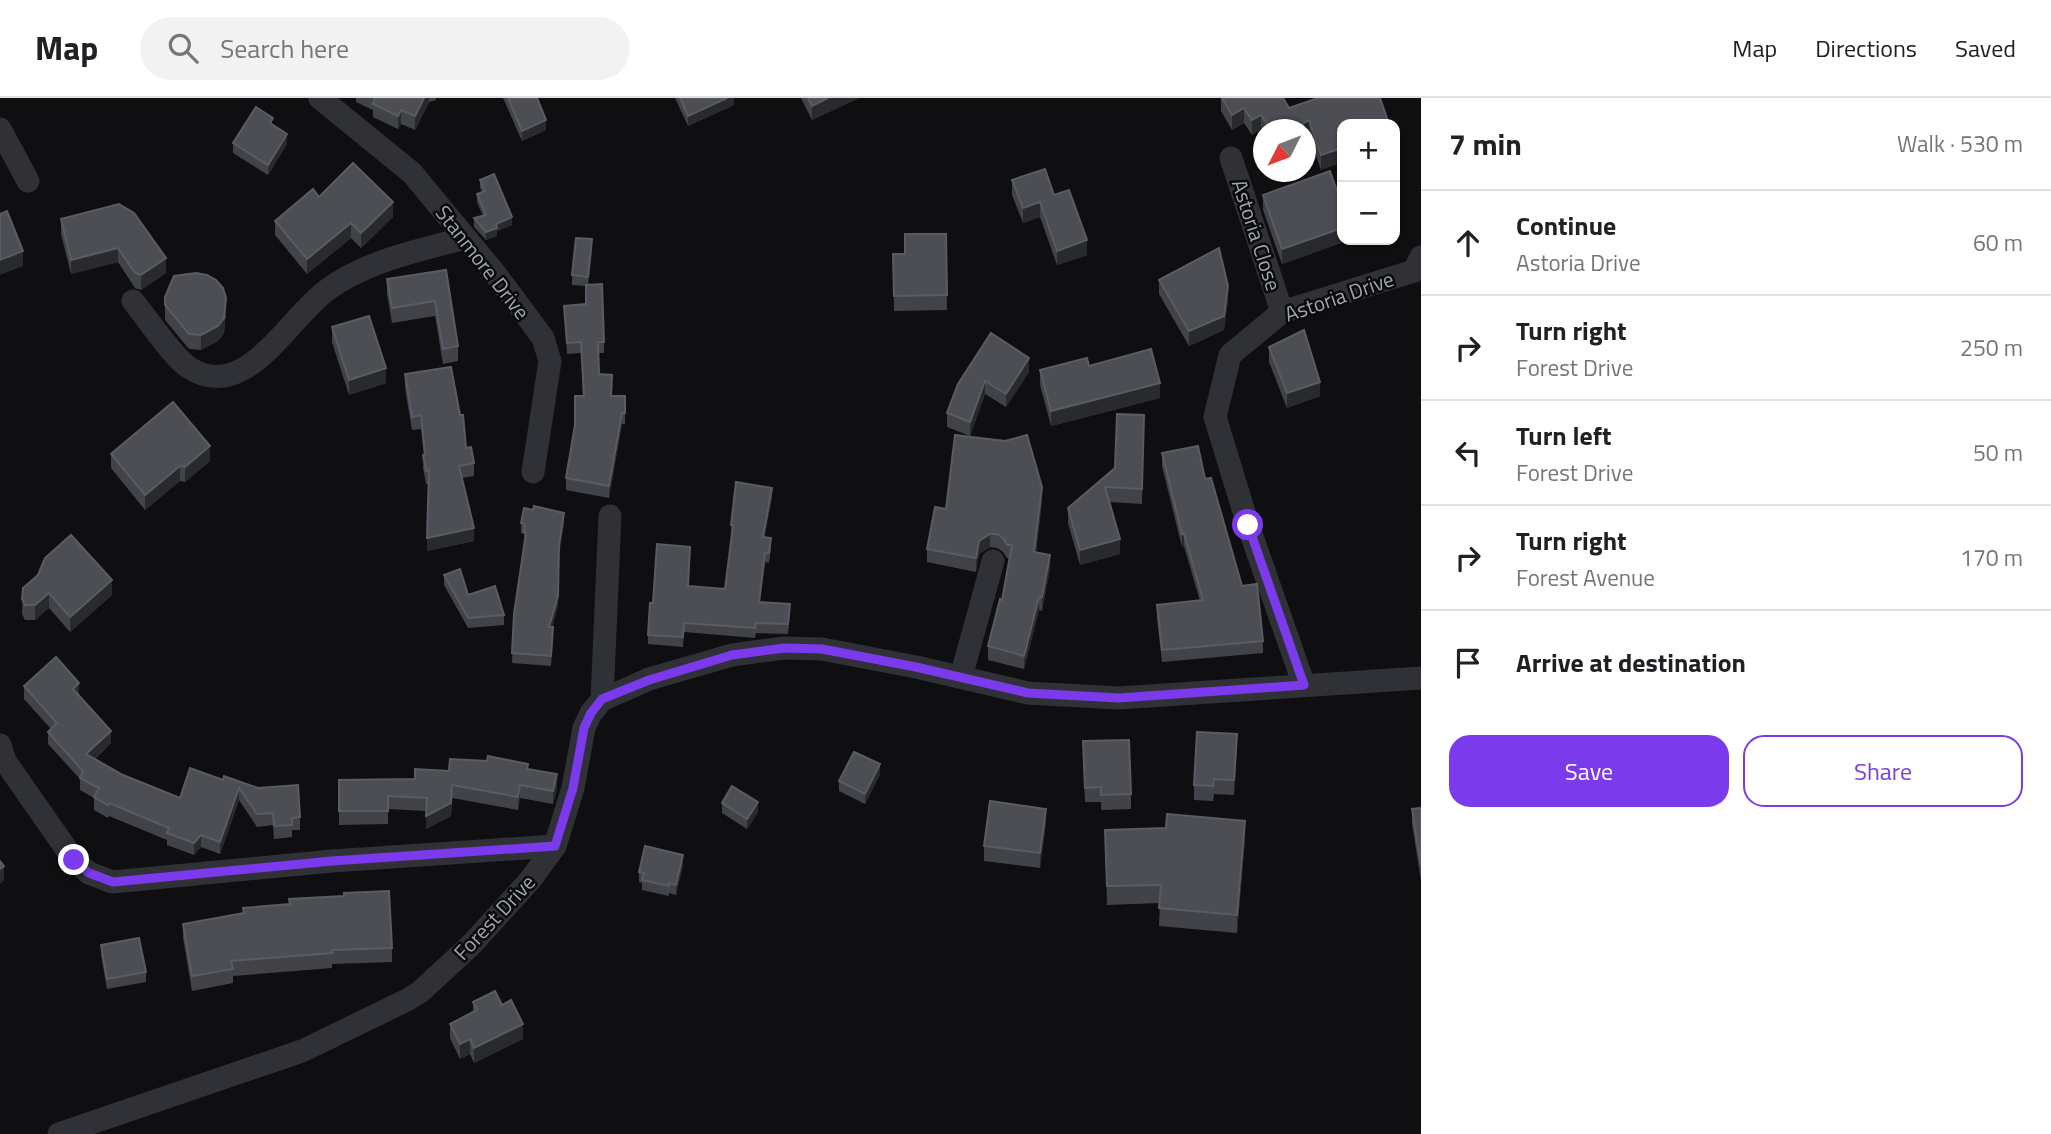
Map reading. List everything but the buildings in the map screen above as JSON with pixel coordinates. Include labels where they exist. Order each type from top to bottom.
[{"type":"street","name":"Stanmore Drive","points":[[320,98],[412,173],[493,271],[542,338],[550,361],[533,472]]},
{"type":"street","points":[[0,130],[28,181]]},
{"type":"street","name":"Astoria Close","points":[[1231,158],[1282,312]]},
{"type":"street","points":[[133,301],[185,365],[205,376],[235,375],[254,363],[327,290],[380,261],[465,237]]},
{"type":"street","name":"Astoria Drive","points":[[1304,685],[1248,525],[1215,416],[1230,355],[1282,312],[1414,271],[1421,257]]},
{"type":"street","points":[[610,516],[602,699],[649,680],[732,655],[784,648],[822,649],[1028,693],[1119,698],[1421,678]]},
{"type":"street","points":[[961,677],[993,561]]},
{"type":"street","name":"Forest Drive","points":[[59,1134],[302,1051],[420,992],[471,945],[531,880],[555,846],[573,788],[584,728],[602,699]]},
{"type":"street","points":[[0,745],[5,761],[74,860],[89,873],[113,882],[332,861],[555,846]]},
{"type":"route","points":[[74,860],[89,873],[113,882],[332,861],[555,846],[573,788],[584,728],[602,699],[649,680],[732,655],[784,648],[822,649],[1028,693],[1119,698],[1304,685],[1248,525]]}]
